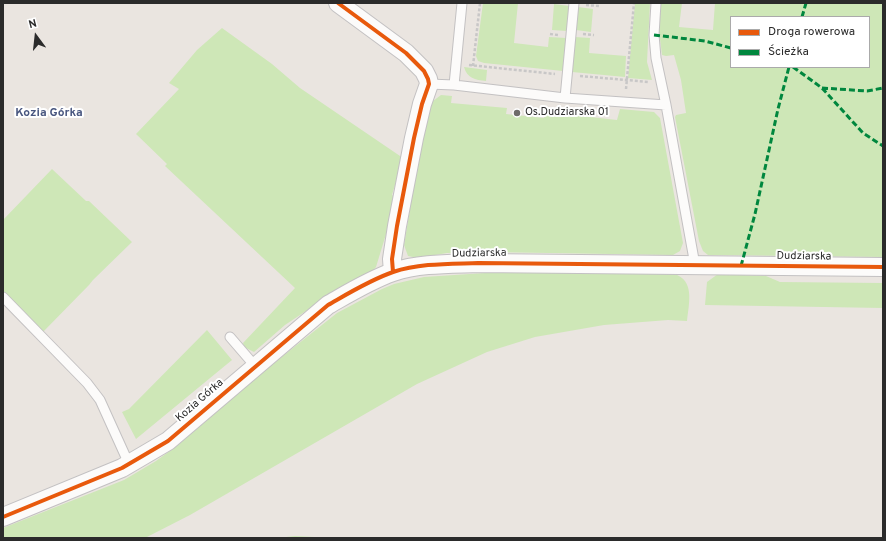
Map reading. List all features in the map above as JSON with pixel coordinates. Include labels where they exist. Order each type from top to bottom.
[{"type":"street","points":[[338,3],[406,53],[424,71],[429,84],[422,104],[414,138],[396,226],[393,248],[393,272]]},
{"type":"street","name":"Dudziarska","points":[[393,272],[423,267],[478,263],[883,267]]},
{"type":"street","name":"Kozia Górka","points":[[3,517],[122,468],[168,441],[328,305],[355,289],[393,272]]},
{"type":"lane","points":[[454,86],[462,3]]},
{"type":"lane","points":[[565,98],[574,3]]},
{"type":"lane","points":[[656,3],[654,35],[657,64],[666,105],[694,265]]},
{"type":"lane","points":[[429,84],[565,98],[666,105]]},
{"type":"lane","points":[[3,297],[87,383],[100,400],[129,464]]},
{"type":"lane","points":[[230,337],[255,366]]},
{"type":"path","points":[[472,66],[480,3]]},
{"type":"path","points":[[624,103],[634,3]]},
{"type":"green space","points":[[483,3],[518,3],[514,43],[548,47],[549,37],[566,38],[563,71],[484,63],[478,61],[476,56]]},
{"type":"green space","points":[[635,3],[650,3],[647,62],[652,80],[628,78]]},
{"type":"green space","points":[[661,3],[682,3],[679,27],[713,30],[715,3],[883,3],[883,257],[708,255],[703,251],[699,241],[675,117],[676,115],[686,113],[681,80],[674,55],[662,55],[659,31]]},
{"type":"green space","points":[[554,4],[569,6],[567,31],[552,30]]},
{"type":"green space","points":[[578,7],[593,9],[591,32],[576,30]]},
{"type":"green space","points":[[222,28],[272,64],[300,88],[403,158],[392,195],[397,198],[376,267],[370,274],[318,303],[285,325],[254,352],[244,347],[243,343],[295,288],[165,166],[167,164],[136,134],[179,89],[169,83],[197,50]]},
{"type":"green space","points":[[575,37],[590,38],[589,53],[626,56],[625,77],[572,72]]},
{"type":"green space","points":[[464,67],[487,70],[486,81],[472,78],[467,74]]},
{"type":"green space","points":[[441,95],[452,96],[451,103],[507,108],[506,114],[544,118],[546,112],[617,120],[620,109],[654,112],[660,118],[683,243],[680,251],[673,255],[487,252],[447,253],[418,258],[408,256],[404,245],[426,112],[433,101]]},
{"type":"green space","points":[[52,169],[86,201],[89,201],[132,242],[43,332],[3,291],[3,220]]},
{"type":"green space","points":[[500,272],[674,274],[681,277],[688,287],[689,300],[687,321],[668,320],[604,325],[535,337],[487,352],[417,384],[190,515],[145,538],[3,538],[3,528],[124,480],[156,461],[178,445],[264,371],[337,313],[394,284],[424,277]]},
{"type":"green space","points":[[718,274],[766,276],[780,282],[883,283],[883,308],[705,305],[707,282]]},
{"type":"green space","points":[[207,330],[232,360],[136,439],[122,412],[129,409]]},
{"type":"green space","points":[[295,536],[334,538],[277,538]]},
{"type":"marked path","points":[[802,16],[806,3]]},
{"type":"marked path","points":[[654,35],[705,41],[730,48]]},
{"type":"marked path","points":[[741,266],[755,214],[778,109],[789,68]]},
{"type":"marked path","points":[[794,68],[822,88],[863,133],[883,146]]},
{"type":"marked path","points":[[822,88],[867,91],[883,88]]},
{"type":"cycle path","points":[[338,3],[406,53],[424,71],[428,79],[429,84],[422,104],[414,138],[397,226],[392,259],[393,272]]},
{"type":"cycle path","points":[[3,517],[122,468],[168,441],[328,305],[376,279],[403,269],[436,264],[478,263],[883,267]]},
{"type":"place","name":"Os.Dudziarska 01","points":[[517,113]]},
{"type":"district","name":"Kozia Górka","points":[[49,114]]}]
